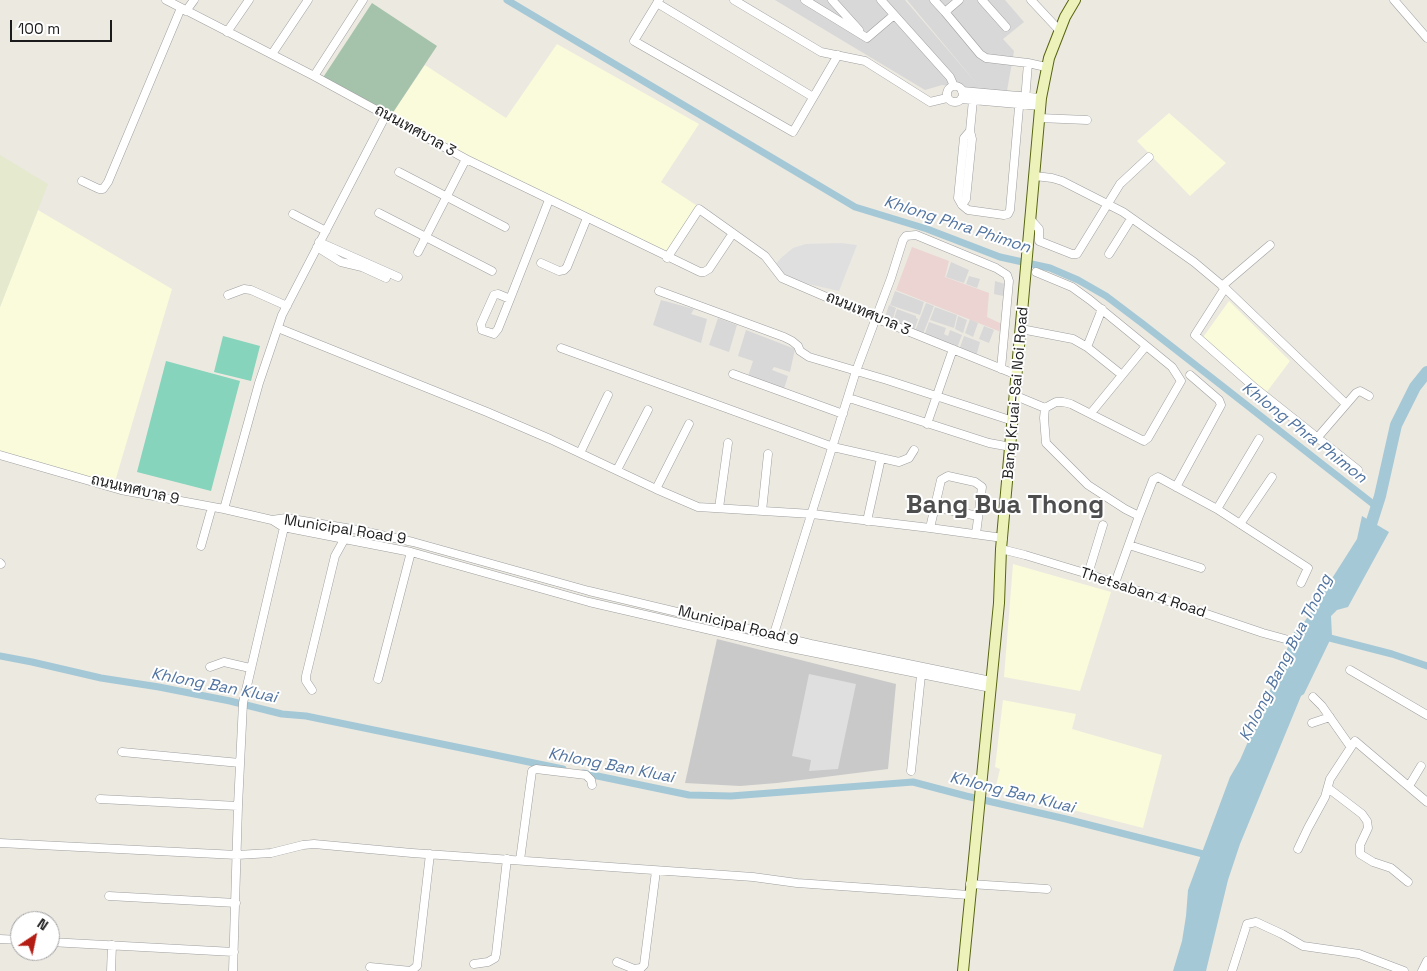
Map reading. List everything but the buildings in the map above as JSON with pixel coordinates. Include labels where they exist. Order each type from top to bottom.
[{"type":"main road","name":"Bang Kruai-Sai Noi Road","points":[[963,971],[1001,581],[1001,549],[1022,329],[1039,118],[1046,67],[1059,30],[1075,0]]},
{"type":"street","name":"ถนนเทศบาล 3","points":[[166,0],[314,76],[466,159],[667,258],[700,272],[709,269],[733,233]]},
{"type":"street","points":[[82,181],[99,189],[103,189],[108,182],[183,10],[194,0]]},
{"type":"street","points":[[227,32],[249,0]]},
{"type":"street","points":[[272,54],[308,0]]},
{"type":"street","points":[[314,76],[363,0]]},
{"type":"street","points":[[734,0],[821,52],[865,61],[930,102],[947,98],[953,102],[962,95],[1041,102]]},
{"type":"street","points":[[805,0],[866,38]]},
{"type":"street","points":[[832,0],[866,38]]},
{"type":"street","points":[[881,0],[942,67],[954,86],[959,87],[962,95],[973,100],[1022,100]]},
{"type":"street","points":[[934,0],[980,54],[986,58],[1046,67]]},
{"type":"street","points":[[945,12],[959,0]]},
{"type":"street","points":[[982,0],[1006,27]]},
{"type":"street","points":[[1031,0],[1059,30]]},
{"type":"street","points":[[1394,0],[1427,38]]},
{"type":"street","points":[[813,97],[658,2],[634,41],[792,132],[813,97],[838,55]]},
{"type":"street","points":[[866,38],[894,15]]},
{"type":"street","points":[[973,100],[970,131],[972,139],[965,170],[966,198],[962,205],[971,211],[1008,214],[1028,63]]},
{"type":"street","points":[[947,98],[947,90],[954,86]]},
{"type":"street","points":[[224,509],[258,383],[286,306],[386,115]]},
{"type":"street","points":[[1039,118],[1087,120]]},
{"type":"street","points":[[1031,220],[1039,229],[1039,241],[1072,254],[1077,254],[1120,184],[1149,157]]},
{"type":"street","points":[[418,252],[466,159]]},
{"type":"street","points":[[399,172],[505,227]]},
{"type":"street","points":[[1035,176],[1062,181],[1107,204],[1132,218],[1194,262],[1224,287],[1346,404]]},
{"type":"street","points":[[510,299],[498,294],[494,295],[481,324],[482,330],[490,334],[496,333],[510,299],[549,200]]},
{"type":"street","name":"ถนนเทศบาล 3","points":[[667,258],[699,209],[765,256],[782,278],[1017,375]]},
{"type":"street","points":[[378,212],[492,271]]},
{"type":"street","points":[[293,214],[326,231]]},
{"type":"street","points":[[541,263],[559,271],[564,270],[567,267],[587,218]]},
{"type":"street","points":[[1109,254],[1132,218]]},
{"type":"street","points":[[771,644],[856,371],[906,236],[916,235],[996,268],[1007,275],[1009,281],[1001,369]]},
{"type":"street","points":[[318,245],[398,277]]},
{"type":"street","points":[[318,245],[341,262],[362,267],[386,278]]},
{"type":"street","points":[[1270,245],[1224,287],[1195,335],[1254,388],[1358,470]]},
{"type":"street","points":[[1036,272],[1072,287],[1102,309],[1172,367],[1181,381],[1148,438],[1142,441],[1091,414],[1063,402],[1056,402],[1045,408]]},
{"type":"street","points":[[228,295],[244,289],[251,290],[286,306]]},
{"type":"street","points":[[659,291],[784,337],[792,341],[798,346],[800,351],[809,357],[1013,421]]},
{"type":"street","points":[[1087,347],[1102,309]]},
{"type":"street","points":[[278,328],[478,408],[698,507],[812,514],[1003,538]]},
{"type":"street","points":[[1022,329],[1064,336],[1087,347],[1122,375]]},
{"type":"street","points":[[1091,414],[1146,346]]},
{"type":"street","points":[[561,348],[833,447],[899,462],[909,458],[914,450]]},
{"type":"street","points":[[927,424],[953,349]]},
{"type":"street","points":[[733,374],[844,414]]},
{"type":"street","points":[[1176,487],[1221,405],[1219,400],[1190,375]]},
{"type":"street","points":[[1318,437],[1359,391],[1369,396]]},
{"type":"street","points":[[580,453],[608,395]]},
{"type":"street","points":[[1016,396],[1045,408]]},
{"type":"street","points":[[849,398],[989,443],[1011,447]]},
{"type":"street","points":[[1045,408],[1046,443],[1088,485],[1139,516]]},
{"type":"street","points":[[617,470],[648,410]]},
{"type":"street","points":[[656,489],[689,424]]},
{"type":"street","points":[[1217,510],[1259,439]]},
{"type":"street","points":[[719,508],[728,444]]},
{"type":"street","points":[[762,511],[768,454]]},
{"type":"street","name":"ถนนเทศบาล 9","points":[[0,456],[121,490],[272,520]]},
{"type":"street","points":[[867,521],[881,458]]},
{"type":"street","points":[[930,528],[934,506],[943,477],[948,476],[980,484],[982,491],[976,534]]},
{"type":"street","points":[[1115,583],[1139,516],[1155,479],[1159,477],[1240,524],[1308,568],[1301,583]]},
{"type":"street","points":[[1240,524],[1272,477]]},
{"type":"street","points":[[934,506],[978,516]]},
{"type":"street","points":[[201,546],[212,507]]},
{"type":"street","points":[[233,971],[243,703],[286,518]]},
{"type":"street","name":"Municipal Road 9","points":[[272,520],[286,518],[358,530],[413,542],[589,592],[991,684]]},
{"type":"street","name":"Municipal Road 9","points":[[272,520],[283,527],[411,552],[589,602],[771,644],[921,675],[991,684]]},
{"type":"street","points":[[1088,574],[1103,524]]},
{"type":"street","points":[[312,690],[306,681],[306,676],[335,556],[345,538]]},
{"type":"street","points":[[1129,545],[1201,568]]},
{"type":"street","name":"Thetsaban 4 Road","points":[[1001,549],[1025,554],[1235,624],[1285,638]]},
{"type":"street","points":[[378,679],[411,552]]},
{"type":"street","points":[[210,667],[224,662],[250,668]]},
{"type":"street","points":[[1350,670],[1427,714]]},
{"type":"street","points":[[911,772],[921,675]]},
{"type":"street","points":[[1313,697],[1322,706],[1350,746]]},
{"type":"street","points":[[1312,723],[1330,717]]},
{"type":"street","points":[[1298,849],[1328,788],[1330,779],[1355,741],[1427,802]]},
{"type":"street","points":[[122,752],[240,763]]},
{"type":"street","points":[[1409,786],[1421,766]]},
{"type":"street","points":[[520,860],[532,771],[536,769],[586,775],[591,780],[592,785]]},
{"type":"street","points":[[1328,788],[1367,820],[1368,828],[1360,845],[1360,854],[1373,862],[1391,868],[1408,882]]},
{"type":"street","points":[[100,800],[238,806]]},
{"type":"street","points":[[0,843],[237,855],[270,853],[314,844],[969,895]]},
{"type":"street","points":[[370,967],[411,971],[417,966],[430,854]]},
{"type":"street","points":[[474,964],[492,960],[496,954],[507,859]]},
{"type":"street","points":[[617,962],[634,969],[644,966],[656,871]]},
{"type":"street","points":[[970,884],[1047,889]]},
{"type":"street","points":[[109,896],[236,903]]},
{"type":"street","points":[[1232,971],[1247,924],[1256,922],[1303,946],[1359,954],[1404,971]]},
{"type":"street","points":[[60,942],[234,952]]},
{"type":"street","points":[[111,971],[112,945]]},
{"type":"street","points":[[1422,971],[1427,961]]},
{"type":"shaded area","points":[[775,0],[905,0],[978,85],[907,0],[1005,0],[1024,22],[1003,39],[1014,51],[1007,91],[942,85],[925,90]]},
{"type":"shaded area","points":[[372,3],[437,46],[390,117],[322,79]]},
{"type":"shaded area","points":[[557,44],[699,124],[661,182],[699,207],[665,257],[390,117],[425,65],[506,118]]},
{"type":"shaded area","points":[[1169,113],[1226,163],[1190,196],[1137,141]]},
{"type":"shaded area","points":[[0,155],[48,184],[0,307]]},
{"type":"shaded area","points":[[38,210],[172,289],[114,485],[0,453],[0,307]]},
{"type":"shaded area","points":[[841,243],[857,245],[839,291],[782,278],[773,267],[793,248],[806,244]]},
{"type":"shaded area","points":[[912,247],[949,261],[945,277],[989,293],[987,317],[1002,324],[1001,332],[896,290]]},
{"type":"shaded area","points":[[951,262],[969,270],[964,283],[946,277]]},
{"type":"shaded area","points":[[969,276],[980,279],[977,288],[966,284]]},
{"type":"shaded area","points":[[995,281],[1005,284],[1003,296],[994,294]]},
{"type":"shaded area","points":[[895,291],[924,302],[920,315],[890,305]]},
{"type":"shaded area","points":[[661,300],[694,309],[691,314],[707,319],[701,343],[653,325]]},
{"type":"shaded area","points":[[1229,301],[1290,361],[1266,393],[1201,340]]},
{"type":"shaded area","points":[[926,303],[934,306],[923,334],[915,331]]},
{"type":"shaded area","points":[[889,305],[896,308],[892,322],[885,317]]},
{"type":"shaded area","points":[[935,307],[957,315],[954,328],[930,320]]},
{"type":"shaded area","points":[[897,309],[916,316],[918,319],[914,331],[893,322]]},
{"type":"shaded area","points":[[958,316],[967,320],[963,333],[955,329]]},
{"type":"shaded area","points":[[718,318],[737,325],[729,352],[709,345]]},
{"type":"shaded area","points":[[970,319],[978,323],[973,337],[965,333]]},
{"type":"shaded area","points":[[929,322],[946,328],[944,334],[948,336],[950,330],[962,335],[957,348],[924,336]]},
{"type":"shaded area","points":[[984,326],[994,330],[989,343],[979,339]]},
{"type":"shaded area","points":[[746,330],[795,349],[790,372],[774,367],[772,370],[788,376],[783,392],[747,379],[753,361],[738,356]]},
{"type":"shaded area","points":[[964,336],[980,342],[976,357],[959,350]]},
{"type":"shaded area","points":[[1013,564],[1111,592],[1080,691],[1004,677]]},
{"type":"shaded area","points":[[717,639],[896,684],[888,769],[740,786],[685,783]]},
{"type":"shaded area","points":[[809,674],[856,684],[838,769],[809,771],[811,760],[792,756]]},
{"type":"shaded area","points":[[1003,700],[1076,714],[1072,729],[1162,755],[1143,828],[995,790],[1000,769],[995,767]]},
{"type":"green space","points":[[223,336],[260,346],[251,381],[214,372]]},
{"type":"green space","points":[[166,361],[240,381],[211,491],[137,472]]},
{"type":"water","name":"Khlong Bang Bua Thong","points":[[1362,516],[1389,532],[1348,607],[1337,610],[1331,616],[1332,636],[1304,694],[1301,696],[1240,844],[1228,880],[1206,971],[1173,971],[1182,941],[1188,890],[1230,777],[1240,760],[1294,632],[1305,621],[1357,539]]},
{"type":"waterway","name":"Khlong Phra Phimon","points":[[507,0],[855,207],[927,229],[1000,257],[1050,268],[1078,280],[1106,296],[1377,507]]},
{"type":"waterway","points":[[1367,537],[1380,496],[1396,425],[1415,387],[1427,372]]},
{"type":"waterway","points":[[1322,636],[1392,654],[1427,666]]},
{"type":"waterway","name":"Khlong Ban Kluai","points":[[0,656],[101,678],[159,687],[230,701],[282,714],[306,716],[563,769]]},
{"type":"waterway","name":"Khlong Ban Kluai","points":[[583,773],[689,795],[731,796],[913,782],[1211,856]]},
{"type":"district","name":"Bang Bua Thong","points":[[1005,506]]}]
